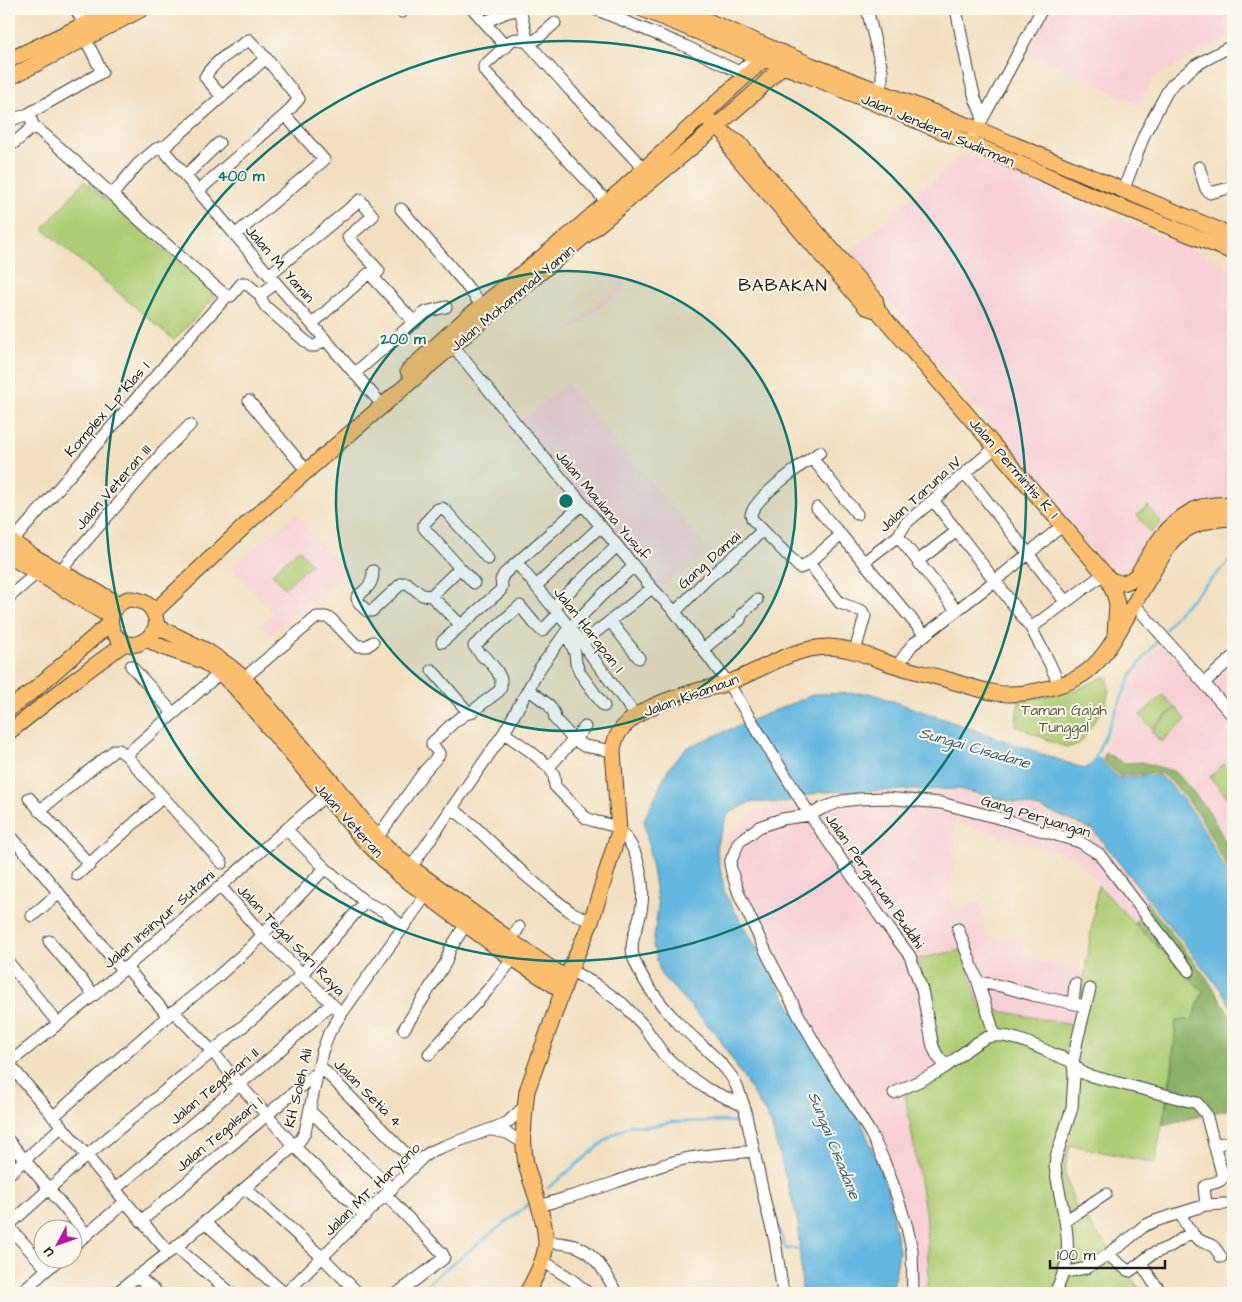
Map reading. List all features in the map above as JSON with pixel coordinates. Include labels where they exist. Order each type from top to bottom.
[{"type":"main road","points":[[9,78],[84,32],[117,9]]},
{"type":"main road","points":[[9,60],[142,9]]},
{"type":"main road","name":"Jalan Jenderal Sudirman","points":[[642,9],[760,58],[807,75],[1091,195],[1233,252]]},
{"type":"main road","name":"Jalan Jenderal Sudirman","points":[[680,9],[811,65],[879,91],[980,123],[1123,191],[1233,236]]},
{"type":"main road","name":"Jalan Mohammad Yamin","points":[[153,614],[264,497],[463,321],[607,202],[744,78],[760,58]]},
{"type":"main road","name":"Jalan Mohammad Yamin","points":[[153,614],[258,514],[453,346],[594,230],[722,131],[782,66]]},
{"type":"main road","points":[[744,78],[760,88]]},
{"type":"main road","name":"Jalan Permintis K. 1","points":[[699,119],[707,120],[740,144],[874,299],[878,311],[1106,575],[1117,604],[1114,639]]},
{"type":"main road","points":[[1106,575],[1118,583],[1124,583],[1132,579],[1138,574],[1169,528],[1195,510],[1233,504]]},
{"type":"main road","name":"Jalan Kisamaun","points":[[527,1293],[543,1262],[546,1242],[540,1206],[527,1168],[524,1143],[525,1106],[528,1091],[567,980],[591,922],[619,829],[613,751],[616,736],[636,716],[649,709],[673,699],[728,683],[800,651],[828,647],[855,651],[897,666],[998,693],[1026,693],[1059,685],[1078,678],[1103,655],[1170,542],[1176,536],[1194,525],[1205,521],[1233,518]]},
{"type":"main road","points":[[10,546],[60,571],[113,615]]},
{"type":"main road","points":[[10,546],[37,573],[113,615]]},
{"type":"main road","points":[[9,709],[61,667],[128,599],[138,599],[153,614],[147,639],[139,644],[129,644],[118,639],[112,632],[113,615]]},
{"type":"main road","name":"Jalan Veteran","points":[[153,614],[169,634],[207,651],[244,678],[326,795],[360,836],[398,874],[426,895],[511,940],[567,980]]},
{"type":"main road","name":"Jalan Veteran","points":[[147,639],[162,647],[203,662],[220,673],[332,782],[377,838],[513,959],[567,980]]},
{"type":"main road","points":[[9,732],[125,643]]},
{"type":"street","points":[[9,121],[28,114],[102,72],[76,9]]},
{"type":"street","points":[[473,9],[506,46]]},
{"type":"street","points":[[485,22],[520,9],[528,43]]},
{"type":"street","points":[[867,9],[882,70],[879,91]]},
{"type":"street","points":[[956,9],[980,123]]},
{"type":"street","points":[[970,143],[1042,9]]},
{"type":"street","points":[[602,10],[737,71],[760,58]]},
{"type":"street","points":[[656,34],[662,18]]},
{"type":"street","points":[[528,43],[537,39],[555,23]]},
{"type":"street","points":[[607,202],[484,70],[484,66],[512,40],[518,38],[528,43],[569,90],[644,169]]},
{"type":"street","points":[[198,191],[285,115],[299,99],[249,40],[233,49],[208,71],[206,77],[222,97]]},
{"type":"street","points":[[1123,191],[1144,133],[1172,85],[1196,65],[1233,45]]},
{"type":"street","points":[[112,195],[138,164],[156,149],[167,145],[266,58]]},
{"type":"street","points":[[28,114],[34,126],[204,277],[229,296],[242,283],[246,283],[260,295],[266,307],[311,346],[315,346],[325,340]]},
{"type":"street","points":[[235,235],[324,160],[285,115]]},
{"type":"street","points":[[9,146],[34,126]]},
{"type":"street","points":[[185,176],[219,143]]},
{"type":"street","name":"Jalan M. Yamin","points":[[161,147],[272,279],[377,399]]},
{"type":"street","points":[[1199,167],[1206,188],[1210,193],[1233,187]]},
{"type":"street","points":[[260,295],[272,279],[360,200],[373,216],[348,237],[379,271],[373,277]]},
{"type":"street","points":[[402,208],[482,306]]},
{"type":"street","points":[[312,324],[366,275],[370,274],[414,323]]},
{"type":"street","name":"Komplex Lp Klas I","points":[[10,546],[186,341],[229,296]]},
{"type":"street","points":[[355,373],[429,311],[446,308]]},
{"type":"street","name":"Jalan Maulana Yusuf","points":[[453,346],[652,588],[675,612],[728,683]]},
{"type":"street","points":[[249,401],[301,464]]},
{"type":"street","name":"Jalan Veteran III","points":[[60,571],[164,451],[190,425]]},
{"type":"street","name":"Jalan Taruna IV","points":[[864,562],[898,536],[906,523],[996,447]]},
{"type":"street","points":[[841,536],[803,568],[798,567],[752,519],[752,510],[771,490],[816,455],[856,514]]},
{"type":"street","points":[[965,473],[1065,601]]},
{"type":"street","points":[[933,500],[1031,628],[1059,685]]},
{"type":"street","points":[[442,642],[500,591],[502,577],[583,504]]},
{"type":"street","points":[[474,583],[424,528],[424,524],[438,509],[442,508],[488,559]]},
{"type":"street","points":[[817,508],[924,634]]},
{"type":"street","points":[[897,666],[912,645],[924,634],[994,581],[1062,525]]},
{"type":"street","points":[[536,586],[601,526]]},
{"type":"street","name":"Gang Damai","points":[[675,612],[706,580],[763,530]]},
{"type":"street","points":[[918,561],[957,531]]},
{"type":"street","points":[[898,536],[956,610]]},
{"type":"street","points":[[377,838],[423,773],[439,755],[432,743],[452,723],[474,710],[499,691],[501,679],[498,671],[485,656],[483,658],[474,646],[520,606],[542,631],[556,610],[617,546]]},
{"type":"street","name":"Jalan Harapan I","points":[[517,563],[556,610],[568,630],[582,643],[636,716]]},
{"type":"street","points":[[809,563],[840,604],[864,613],[865,616],[855,651]]},
{"type":"street","points":[[411,867],[504,733],[540,668],[568,630],[634,566]]},
{"type":"street","points":[[432,596],[460,568]]},
{"type":"street","points":[[373,571],[371,584],[357,597],[357,600],[369,612],[403,583],[407,583],[422,595],[432,596],[461,625]]},
{"type":"street","points":[[9,597],[37,573]]},
{"type":"street","points":[[1031,628],[1065,601],[1106,575]]},
{"type":"street","points":[[582,643],[652,588]]},
{"type":"street","points":[[703,649],[740,620],[742,614],[757,600]]},
{"type":"street","points":[[1134,604],[1233,716]]},
{"type":"street","points":[[244,678],[317,617],[331,619],[357,646],[368,646],[373,642]]},
{"type":"street","points":[[610,621],[640,658]]},
{"type":"street","points":[[568,630],[580,673],[604,706]]},
{"type":"street","points":[[1204,683],[1233,658]]},
{"type":"street","points":[[131,666],[173,713]]},
{"type":"street","points":[[432,670],[458,694],[468,712]]},
{"type":"street","points":[[126,755],[220,673]]},
{"type":"street","name":"Jalan Perguruan Buddhi","points":[[728,683],[810,815],[882,919],[913,960],[922,990],[933,1047],[938,1057],[947,1066]]},
{"type":"street","points":[[528,689],[549,705],[555,719],[573,739],[584,746],[613,751]]},
{"type":"street","points":[[549,767],[585,727]]},
{"type":"street","points":[[504,733],[549,767],[554,775],[556,786],[586,818],[619,829],[634,849],[643,888],[642,911],[631,944],[634,960],[650,987],[669,1013],[729,1072],[738,1090],[744,1106],[775,1241],[783,1293]]},
{"type":"street","points":[[39,811],[111,752],[119,750],[126,755],[222,863]]},
{"type":"street","name":"Jalan Insinyur Sutami","points":[[9,1064],[94,995],[326,795]]},
{"type":"street","points":[[77,875],[163,797]]},
{"type":"street","points":[[29,798],[90,864]]},
{"type":"street","name":"Gang Perjuangan","points":[[914,1293],[912,1250],[907,1226],[894,1187],[883,1159],[866,1126],[799,1016],[739,894],[730,864],[739,842],[759,827],[782,819],[810,815],[822,808],[842,801],[859,799],[896,798],[941,803],[1006,820],[1080,842],[1099,854],[1190,971]]},
{"type":"street","points":[[452,808],[549,895],[571,912],[591,922]]},
{"type":"street","points":[[287,830],[325,868],[365,902],[384,911],[403,927]]},
{"type":"street","points":[[9,834],[124,969],[213,1052],[294,1146],[364,1216]]},
{"type":"street","points":[[53,1117],[252,946],[325,868]]},
{"type":"street","name":"Jalan Tegal Sari Raya","points":[[220,886],[262,934],[342,1013]]},
{"type":"street","points":[[32,916],[59,893]]},
{"type":"street","name":"KH Soleh Ali","points":[[116,1293],[245,1188],[294,1146],[304,1135],[326,1040],[342,1013],[426,895]]},
{"type":"street","points":[[32,1252],[9,1226],[86,1156],[260,1013],[302,974],[365,902]]},
{"type":"street","points":[[404,1029],[446,962],[450,949],[469,919]]},
{"type":"street","points":[[511,940],[519,927]]},
{"type":"street","points":[[958,929],[996,1036]]},
{"type":"street","points":[[49,941],[94,995]]},
{"type":"street","points":[[429,1054],[487,991],[513,959]]},
{"type":"street","points":[[9,963],[58,1023]]},
{"type":"street","points":[[567,980],[595,984],[623,1004],[643,1025],[664,1055],[684,1073],[707,1089],[744,1106]]},
{"type":"street","points":[[978,982],[1001,986],[1033,996],[1085,1006]]},
{"type":"street","points":[[1073,1003],[1074,984]]},
{"type":"street","points":[[1055,1293],[1064,1273],[1067,1258],[1065,1221],[1054,1165],[1072,1108],[1073,1063],[1090,989]]},
{"type":"street","name":"Jalan Tegalsari II","points":[[115,1189],[278,1052],[331,1004]]},
{"type":"street","points":[[894,1093],[936,1073],[982,1040],[990,1037],[1007,1037],[1028,1043],[1073,1063],[1083,1074],[1197,1104],[1206,1114],[1223,1177],[1220,1181],[1204,1187],[1206,1205]]},
{"type":"street","points":[[9,1064],[141,1221],[172,1249],[231,1293]]},
{"type":"street","name":"Jalan Tegalsari 1","points":[[141,1221],[318,1069]]},
{"type":"street","name":"Jalan Setia 4","points":[[318,1069],[416,1164]]},
{"type":"street","name":"Jalan MT. Haryono","points":[[285,1293],[416,1164],[432,1151],[492,1130],[508,1122],[525,1106]]},
{"type":"street","points":[[310,1112],[323,1122],[389,1192],[444,1257],[398,1293]]},
{"type":"street","points":[[9,1174],[61,1127]]},
{"type":"street","points":[[492,1130],[507,1133],[524,1143]]},
{"type":"street","points":[[9,1141],[87,1235]]},
{"type":"street","points":[[1214,1145],[1233,1141]]},
{"type":"street","points":[[540,1206],[682,1159],[753,1150]]},
{"type":"street","points":[[245,1188],[322,1257],[358,1293]]},
{"type":"street","points":[[1065,1221],[1106,1194]]},
{"type":"street","points":[[82,1239],[125,1202]]},
{"type":"street","points":[[1064,1273],[1086,1268],[1108,1255],[1144,1226],[1155,1221],[1206,1205],[1225,1204]]},
{"type":"street","points":[[1181,1214],[1189,1229],[1202,1241],[1212,1245],[1221,1257]]},
{"type":"street","points":[[204,1222],[285,1293]]},
{"type":"street","points":[[1108,1255],[1127,1270],[1130,1270],[1152,1254],[1169,1247],[1192,1232]]},
{"type":"street","points":[[546,1242],[570,1244],[586,1251],[601,1267],[616,1293]]},
{"type":"street","points":[[543,1262],[571,1279],[588,1293]]},
{"type":"street","points":[[1141,1263],[1158,1288]]},
{"type":"street","points":[[20,1293],[46,1270]]},
{"type":"street","points":[[137,1276],[158,1293]]},
{"type":"shaded area","points":[[1050,9],[1233,9],[1233,36],[1153,78],[1141,106],[1028,52]]},
{"type":"shaded area","points":[[963,153],[1233,267],[1233,499],[1180,515],[1156,532],[1135,567],[1127,573],[1121,575],[1112,572],[1027,475],[1028,468],[934,359],[860,264],[841,259]]},
{"type":"shaded area","points":[[614,273],[625,287],[573,330],[562,316]],"holes":[[[612,277],[619,285],[599,302],[592,293]],[[590,294],[598,303],[570,325],[563,316]]]},
{"type":"shaded area","points":[[566,383],[710,551],[683,574],[681,572],[661,589],[519,423]]},
{"type":"shaded area","points":[[295,514],[347,572],[270,634],[261,626],[272,612],[232,568]]},
{"type":"shaded area","points":[[1161,641],[1233,723],[1233,853],[1210,810],[1177,771],[1142,760],[1123,761],[1104,750],[1131,684]]},
{"type":"shaded area","points":[[1233,662],[1233,710],[1210,683]]},
{"type":"shaded area","points":[[958,791],[1042,811],[1092,832],[1146,901],[1135,924],[1099,885],[1079,859],[956,822],[950,902],[957,909],[980,903],[986,936],[1023,937],[1024,957],[1086,971],[1077,1027],[980,1007],[926,989],[945,1071],[904,1088],[925,1211],[929,1278],[924,1293],[904,1293],[905,1233],[891,1167],[739,902],[722,858],[729,833],[756,810],[850,797]]},
{"type":"green space","points":[[84,181],[217,295],[174,340],[43,229]]},
{"type":"green space","points":[[1148,506],[1161,522],[1151,533],[1137,515]]},
{"type":"green space","points":[[299,549],[311,564],[284,588],[272,573]]},
{"type":"green space","name":"Taman Gajah Tunggal","points":[[1105,676],[1108,678],[1109,691],[1105,705],[1081,742],[1077,745],[1070,747],[1062,746],[1016,726],[1018,702],[1070,691]]},
{"type":"green space","points":[[1163,695],[1175,708],[1152,728],[1140,715]]},
{"type":"green space","points":[[1176,708],[1186,720],[1161,742],[1151,731]]},
{"type":"green space","points":[[1105,752],[1123,763],[1142,762],[1176,772],[1209,811],[1233,856],[1233,879],[1200,816],[1172,782],[1161,774],[1155,773],[1119,776],[1103,760]]},
{"type":"green space","points":[[1224,764],[1233,774],[1233,804],[1210,777]]},
{"type":"green space","points":[[1098,885],[1203,991],[1193,1020],[1176,1022],[1172,1070],[1155,1163],[1070,1145],[1064,1172],[1075,1205],[1143,1293],[924,1293],[929,1278],[925,1211],[904,1088],[945,1071],[917,959],[962,950],[980,1007],[1077,1026]]},
{"type":"green space","points":[[1146,901],[1206,977],[1233,1019],[1233,1108],[1163,1125],[1172,1070],[1176,1021],[1193,1019],[1203,991],[1135,924]]},
{"type":"water","name":"Sungai Cisadane","points":[[870,693],[1085,769],[1099,758],[1118,778],[1158,775],[1170,784],[1196,816],[1233,884],[1233,1011],[1224,994],[1093,830],[1043,809],[958,789],[820,792],[782,803],[751,802],[728,814],[716,846],[725,894],[830,1074],[858,1113],[888,1191],[899,1251],[892,1293],[802,1293],[798,1222],[770,1121],[717,1035],[661,975],[653,945],[658,906],[644,820],[668,769],[686,748],[814,694]]},
{"type":"waterway","points":[[1166,629],[1178,612],[1233,558]]},
{"type":"waterway","points":[[1093,764],[1132,674],[1158,640]]},
{"type":"waterway","points":[[548,1188],[611,1136],[631,1125],[646,1127],[671,1122],[726,1121],[741,1124]]},
{"type":"waterway","points":[[415,1293],[529,1204]]},
{"type":"waterway","points":[[774,1215],[786,1249],[802,1248]]},
{"type":"district","name":"BABAKAN","points":[[783,285]]}]
